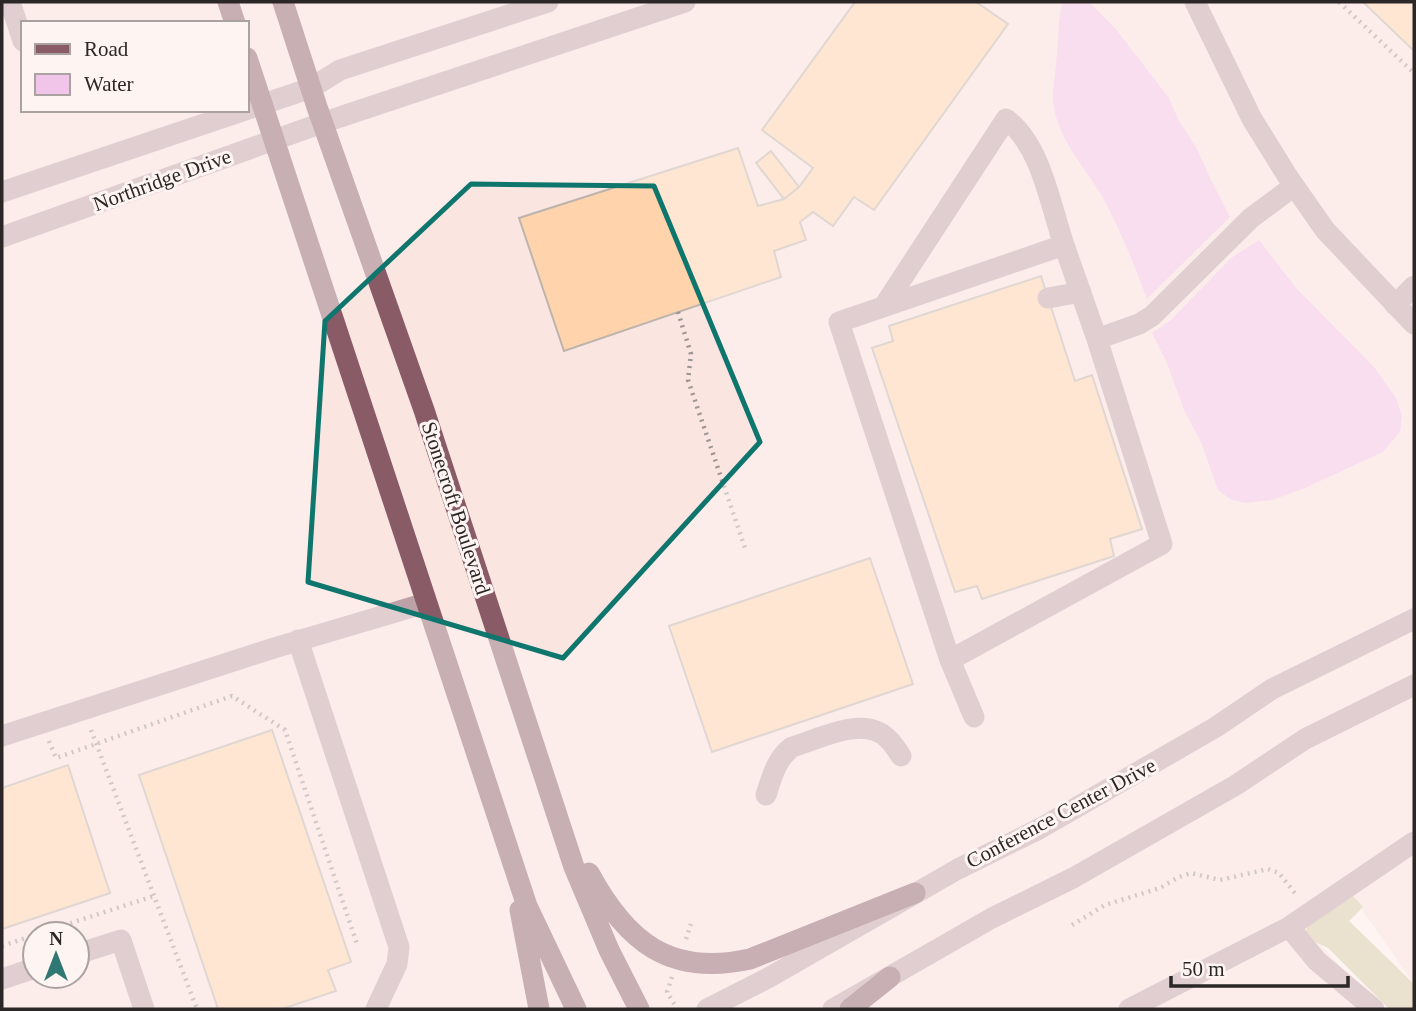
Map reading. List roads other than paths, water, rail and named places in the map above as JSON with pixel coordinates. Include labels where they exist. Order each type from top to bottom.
[{"type":"main road","points":[[228,2],[234,21]]},
{"type":"main road","name":"Stonecroft Boulevard","points":[[283,2],[322,122],[424,410],[574,867],[604,938],[639,1009]]},
{"type":"main road","points":[[248,61],[527,906],[576,1009]]},
{"type":"main road","points":[[552,802],[608,906],[645,944],[666,956],[688,963],[729,964],[750,959],[915,893]]},
{"type":"main road","points":[[499,816],[539,1009]]},
{"type":"main road","points":[[850,1009],[890,977]]},
{"type":"street","points":[[10,2],[21,35]]},
{"type":"street","name":"Northridge Drive","points":[[248,110],[311,88],[340,71],[548,2]]},
{"type":"street","name":"Northridge Drive","points":[[2,237],[322,122],[685,2]]},
{"type":"street","points":[[1195,2],[1252,119],[1294,186],[1325,230],[1414,324]]},
{"type":"street","name":"Northridge Drive","points":[[2,192],[241,112]]},
{"type":"street","points":[[884,306],[1006,119],[1018,128],[1034,154],[1097,338],[1162,544],[950,660]]},
{"type":"street","points":[[1097,338],[1139,324],[1152,316],[1251,218],[1294,186]]},
{"type":"street","points":[[974,717],[950,660],[839,322],[1064,245]]},
{"type":"street","points":[[1395,305],[1414,286]]},
{"type":"street","points":[[1048,298],[1081,292]]},
{"type":"street","points":[[2,736],[298,640],[426,603]]},
{"type":"street","name":"Conference Center Drive","points":[[708,1009],[768,978],[958,869],[1051,822],[1216,727],[1272,689],[1414,619]]},
{"type":"street","points":[[298,640],[396,931],[399,947],[397,964],[376,1009]]},
{"type":"street","points":[[833,1009],[992,918],[1085,872],[1236,785],[1306,739],[1414,685]]},
{"type":"street","points":[[766,795],[778,760],[785,752],[792,747],[855,728],[877,731],[887,738],[901,756]]},
{"type":"street","points":[[1129,1009],[1289,927],[1365,878],[1414,842]]},
{"type":"street","points":[[1289,927],[1317,961],[1374,1009]]},
{"type":"street","points":[[91,950],[121,940],[144,1009]]},
{"type":"street","points":[[2,979],[21,973]]},
{"type":"water","points":[[1062,2],[1089,2],[1115,28],[1169,98],[1230,217],[1147,299],[1109,208],[1067,143],[1057,120],[1053,92]]},
{"type":"water","points":[[1259,240],[1297,289],[1374,367],[1396,398],[1402,416],[1400,432],[1383,452],[1305,488],[1272,500],[1245,503],[1230,499],[1218,490],[1201,442],[1184,410],[1167,363],[1152,333],[1171,320],[1231,258]]}]
